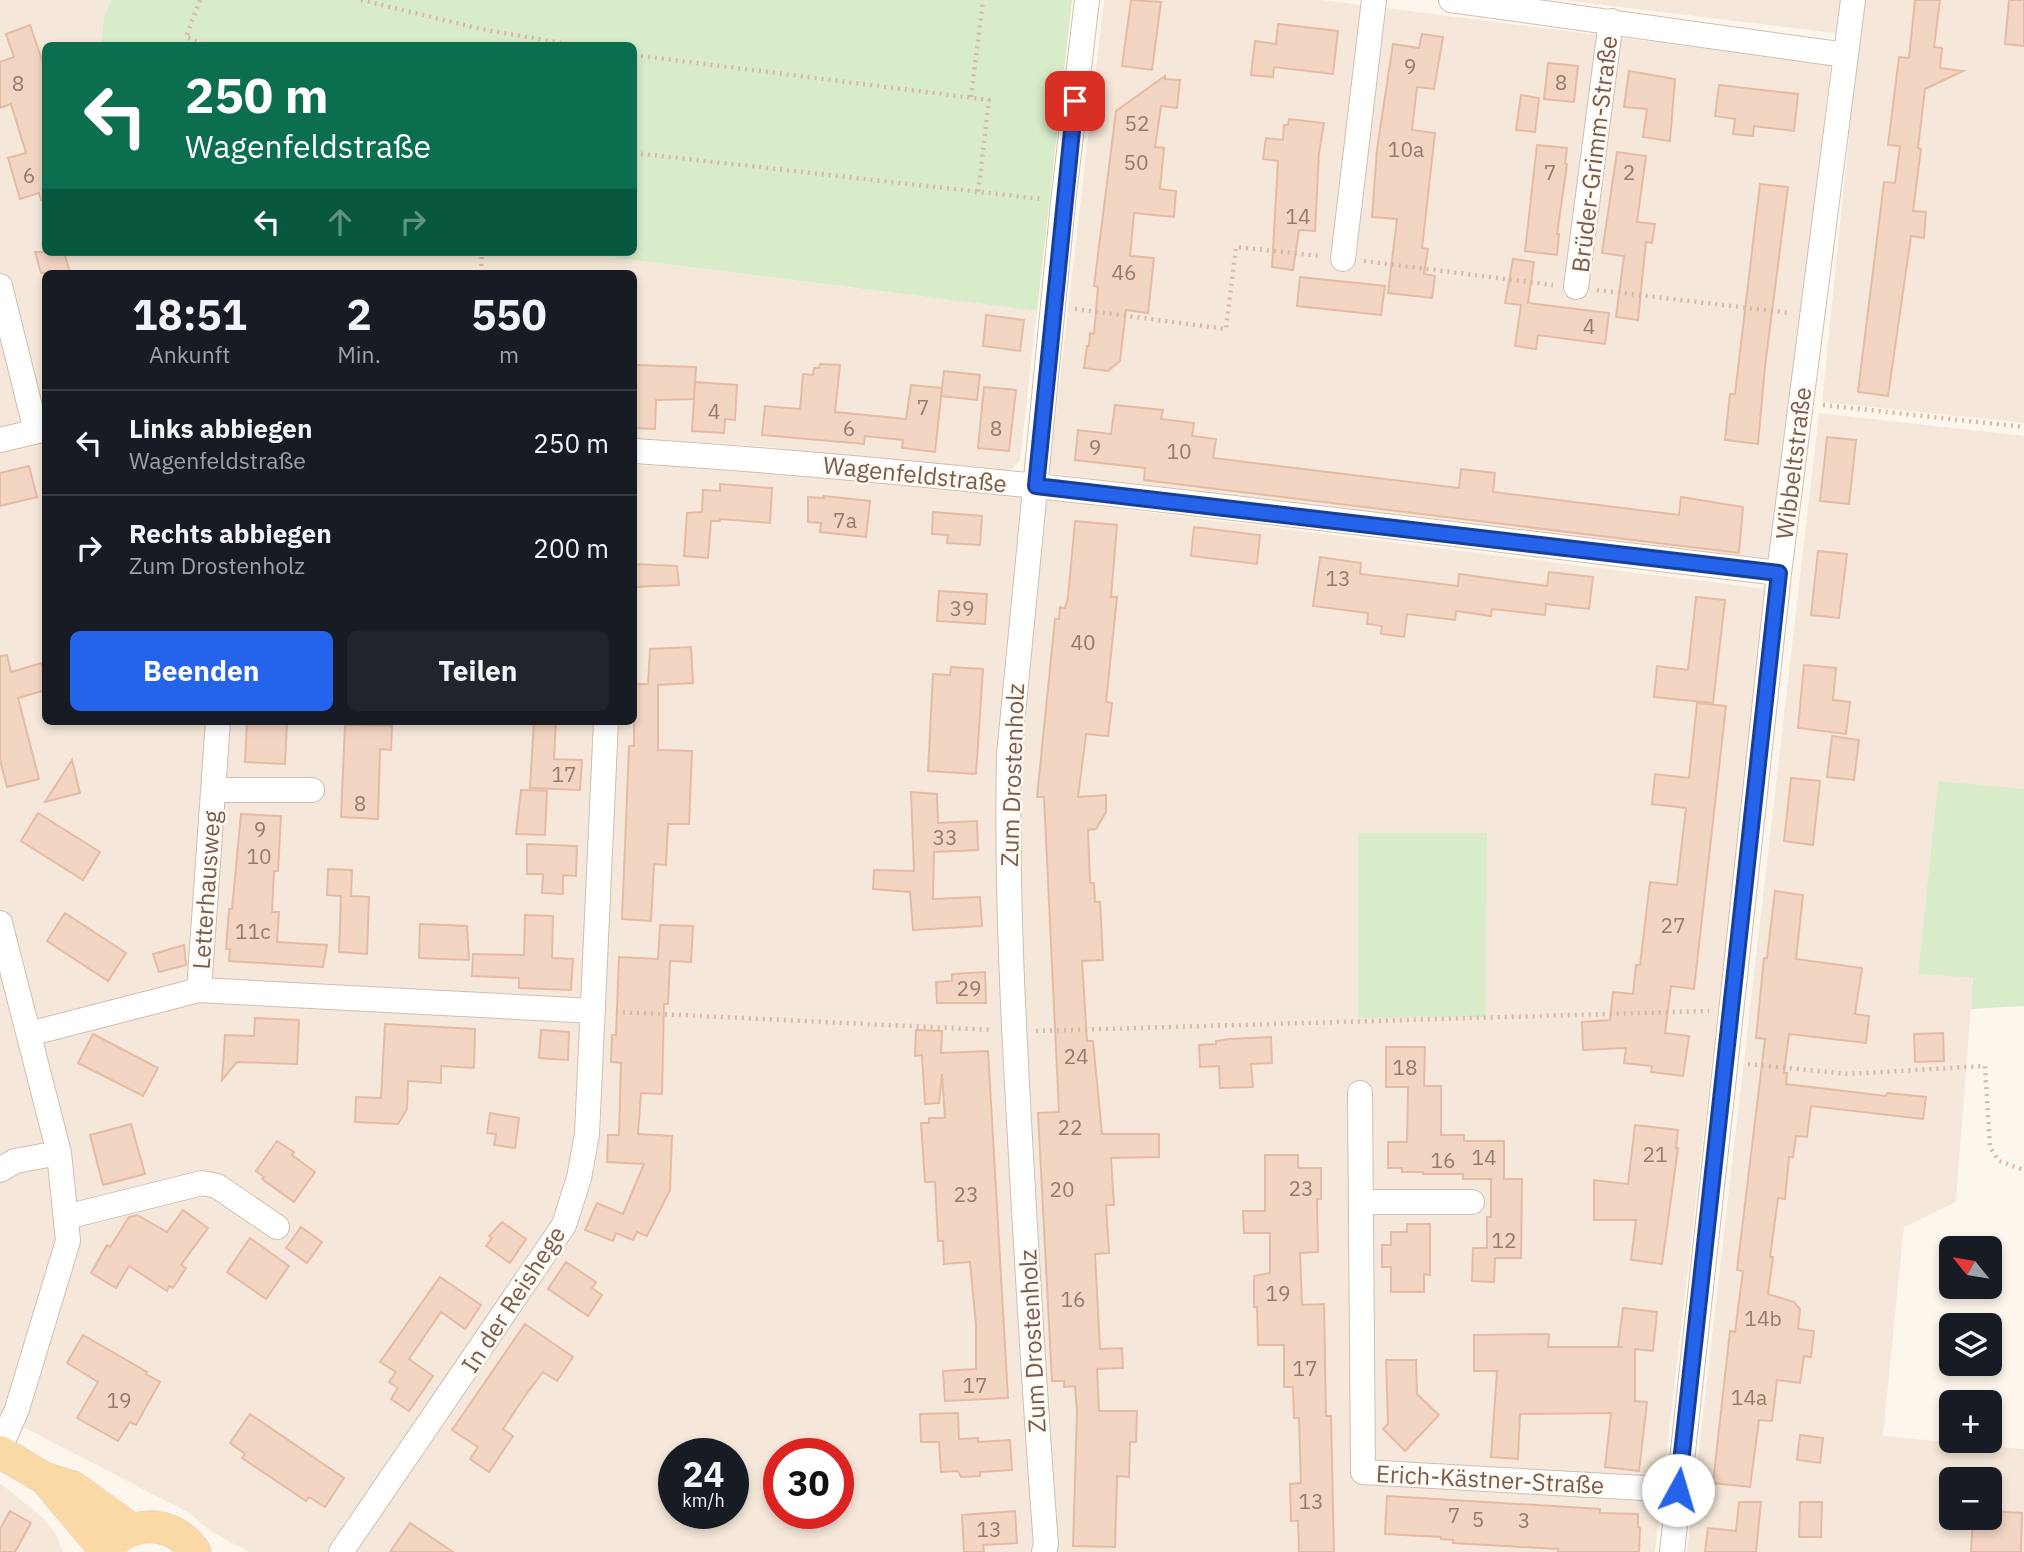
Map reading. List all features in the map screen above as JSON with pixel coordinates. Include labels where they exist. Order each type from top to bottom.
[{"type":"main road","points":[[3,1459],[44,1478],[73,1487],[131,1529]]},
{"type":"main road","points":[[44,1478],[104,1551],[112,1541],[131,1529],[158,1527],[183,1538],[195,1552]]},
{"type":"street","name":"Zum Drostenholz","points":[[1044,1552],[1046,1544],[1014,1032],[1007,827],[1016,662],[1063,203],[1087,0]]},
{"type":"street","points":[[1343,259],[1374,0]]},
{"type":"street","points":[[1451,0],[1846,55]]},
{"type":"street","name":"Wibbeltstraße","points":[[1672,1552],[1779,573],[1853,0]]},
{"type":"street","name":"Brüder-Grimm-Straße","points":[[1576,287],[1611,21]]},
{"type":"street","points":[[0,286],[41,430],[0,440]]},
{"type":"street","name":"Wagenfeldstraße","points":[[637,451],[767,460],[1036,486],[1779,573]]},
{"type":"street","name":"Letterhausweg","points":[[199,990],[218,725]]},
{"type":"street","name":"In der Reishege","points":[[341,1552],[565,1225],[579,1178],[587,1134],[606,725]]},
{"type":"street","name":"Letterhausweg","points":[[213,790],[312,790]]},
{"type":"street","points":[[0,923],[4,956],[29,1034],[59,1153],[68,1241],[3,1459]]},
{"type":"street","points":[[29,1034],[199,990],[593,1011]]},
{"type":"street","name":"Erich-Kästner-Straße","points":[[1360,1093],[1363,1472],[1678,1490]]},
{"type":"street","points":[[0,1170],[15,1161],[59,1153]]},
{"type":"street","points":[[66,1217],[202,1183],[216,1186],[277,1227]]},
{"type":"street","points":[[1360,1202],[1472,1202]]},
{"type":"path","points":[[198,42],[186,37],[200,0]]},
{"type":"path","points":[[361,0],[481,29],[556,42]]},
{"type":"path","points":[[971,97],[983,0]]},
{"type":"path","points":[[637,55],[989,100],[978,193]]},
{"type":"path","points":[[637,153],[1063,203]]},
{"type":"path","points":[[1053,306],[1226,329],[1236,247],[1812,316]]},
{"type":"path","points":[[1801,403],[2024,427]]},
{"type":"path","points":[[593,1011],[1014,1032],[1731,1011]]},
{"type":"path","points":[[1724,1061],[1848,1074],[1985,1066],[1990,1147],[1999,1161],[2024,1170]]},
{"type":"shaded area","points":[[0,0],[111,0],[104,17],[101,42],[42,42],[42,256],[601,256],[1037,311],[1020,461],[1008,473],[768,447],[637,438],[637,270],[42,270],[42,418],[0,428]]},
{"type":"shaded area","points":[[1104,0],[1322,0],[1831,64],[1770,564],[1049,473]]},
{"type":"shaded area","points":[[1563,0],[2024,0],[2024,423],[1822,402],[1859,36]]},
{"type":"shaded area","points":[[1819,413],[2024,436],[2024,789],[1938,782],[1918,974],[1973,978],[1956,1202],[1904,1227],[1883,1436],[1939,1441],[1939,1453],[2002,1453],[2002,1447],[2024,1449],[2024,1552],[1687,1552]]},
{"type":"shaded area","points":[[42,441],[42,725],[637,725],[637,465],[770,469],[1010,495],[1767,589],[1655,1552],[249,1552],[212,1532],[189,1513],[0,1415],[0,453]]},
{"type":"shaded area","points":[[0,1483],[43,1518],[55,1533],[63,1552],[0,1552]]},
{"type":"green space","points":[[111,0],[1072,0],[1037,311],[601,256],[637,256],[637,42],[101,42],[104,17]]},
{"type":"green space","points":[[1938,781],[2024,789],[2024,1006],[1971,1009],[1973,978],[1918,974]]},
{"type":"green space","points":[[1358,833],[1487,833],[1486,1017],[1358,1018]]},
{"type":"building","points":[[1131,0],[1161,2],[1152,70],[1122,66]]},
{"type":"building","points":[[1915,0],[1940,0],[1934,47],[1942,48],[1940,68],[1963,71],[1925,89],[1913,211],[1926,212],[1924,238],[1911,236],[1888,396],[1858,392],[1884,182],[1895,183],[1900,146],[1888,145],[1899,57],[1909,58]]},
{"type":"building","points":[[2009,0],[2024,0],[2024,46],[2005,44]]},
{"type":"building","points":[[1278,24],[1338,31],[1333,74],[1274,67],[1273,77],[1251,75],[1255,41],[1276,44]]},
{"type":"building","points":[[30,25],[42,60],[42,200],[39,193],[20,199],[8,158],[26,153],[11,104],[0,108],[0,62],[14,57],[6,34]]},
{"type":"building","points":[[1422,34],[1443,37],[1434,89],[1417,87],[1412,130],[1435,133],[1422,248],[1428,249],[1424,274],[1435,276],[1432,298],[1388,293],[1397,219],[1372,217],[1377,149],[1393,44],[1419,48]]},
{"type":"building","points":[[1548,63],[1578,66],[1574,102],[1544,99]]},
{"type":"building","points":[[1629,71],[1675,79],[1670,141],[1643,137],[1647,109],[1624,107]]},
{"type":"building","points":[[1165,76],[1165,79],[1180,80],[1177,108],[1161,106],[1155,147],[1164,148],[1160,189],[1176,191],[1174,217],[1134,213],[1130,256],[1154,258],[1148,313],[1126,310],[1120,361],[1108,371],[1084,368],[1090,333],[1094,334],[1098,287],[1094,286],[1116,111]]},
{"type":"building","points":[[1719,85],[1798,94],[1794,131],[1754,126],[1753,136],[1733,134],[1735,119],[1715,116]]},
{"type":"building","points":[[1521,95],[1539,98],[1535,132],[1516,130]]},
{"type":"building","points":[[1289,119],[1324,123],[1319,153],[1315,231],[1299,230],[1293,270],[1272,267],[1278,161],[1263,159],[1266,138],[1283,140],[1284,125],[1288,125]]},
{"type":"building","points":[[1537,145],[1567,148],[1557,255],[1525,251]]},
{"type":"building","points":[[1617,152],[1646,156],[1637,222],[1655,224],[1652,243],[1646,242],[1638,320],[1616,317],[1624,256],[1602,253]]},
{"type":"building","points":[[1760,184],[1788,187],[1758,444],[1725,440],[1730,394],[1735,394]]},
{"type":"building","points":[[35,252],[42,252],[42,256],[65,256],[69,270],[42,270],[41,273]]},
{"type":"building","points":[[1513,259],[1534,262],[1528,303],[1609,313],[1605,344],[1538,335],[1536,349],[1515,346],[1521,305],[1505,303]]},
{"type":"building","points":[[1300,277],[1385,286],[1381,315],[1297,306]]},
{"type":"building","points":[[986,315],[1024,320],[1020,351],[983,346]]},
{"type":"building","points":[[820,364],[840,365],[835,412],[906,419],[911,385],[942,388],[935,452],[902,448],[903,440],[865,436],[864,444],[762,435],[765,406],[800,409],[803,374],[813,375],[814,368],[819,368]]},
{"type":"building","points":[[637,365],[696,367],[694,399],[656,400],[655,429],[637,428]]},
{"type":"building","points":[[944,371],[980,375],[977,400],[941,396]]},
{"type":"building","points":[[695,382],[737,385],[735,420],[725,419],[724,433],[692,431]]},
{"type":"building","points":[[984,387],[1016,390],[1009,451],[978,448]]},
{"type":"building","points":[[1115,405],[1163,410],[1161,419],[1194,423],[1192,436],[1216,439],[1213,458],[1459,488],[1461,469],[1495,473],[1493,492],[1679,515],[1681,497],[1743,507],[1739,553],[1144,480],[1145,468],[1075,460],[1078,430],[1111,434]]},
{"type":"building","points":[[1827,437],[1856,440],[1849,504],[1820,501]]},
{"type":"building","points":[[29,466],[37,497],[0,506],[0,473]]},
{"type":"building","points":[[720,484],[772,488],[770,523],[720,519],[711,521],[708,558],[684,556],[687,513],[702,512],[703,490],[720,491]]},
{"type":"building","points":[[808,497],[870,501],[866,537],[820,532],[821,523],[808,522]]},
{"type":"building","points":[[933,512],[982,516],[980,545],[947,543],[948,535],[932,534]]},
{"type":"building","points":[[1075,521],[1117,525],[1111,597],[1117,597],[1106,702],[1112,703],[1108,736],[1086,734],[1078,797],[1106,795],[1106,812],[1096,829],[1088,830],[1090,883],[1094,883],[1095,902],[1100,902],[1103,960],[1082,961],[1087,1041],[1093,1041],[1102,1134],[1159,1134],[1159,1157],[1111,1158],[1114,1205],[1106,1205],[1109,1253],[1095,1254],[1100,1349],[1122,1348],[1123,1368],[1097,1369],[1099,1411],[1137,1411],[1136,1442],[1130,1442],[1129,1477],[1117,1476],[1115,1547],[1073,1546],[1077,1412],[1075,1386],[1064,1387],[1064,1381],[1052,1381],[1038,1113],[1059,1112],[1044,797],[1037,797],[1055,619],[1059,619],[1060,607],[1065,608],[1068,597]]},
{"type":"building","points":[[1194,527],[1260,535],[1257,564],[1191,556]]},
{"type":"building","points":[[1818,551],[1847,554],[1839,618],[1811,615]]},
{"type":"building","points":[[1320,557],[1361,563],[1360,574],[1458,586],[1459,574],[1547,586],[1549,572],[1593,577],[1589,609],[1546,604],[1545,615],[1492,609],[1491,616],[1456,611],[1455,620],[1407,614],[1404,637],[1381,634],[1382,626],[1367,624],[1368,613],[1313,606]]},
{"type":"building","points":[[637,564],[677,566],[679,585],[637,587]]},
{"type":"building","points":[[939,591],[987,594],[985,624],[937,621]]},
{"type":"building","points":[[1696,597],[1725,600],[1713,703],[1654,697],[1657,666],[1688,670]]},
{"type":"building","points":[[691,647],[693,683],[658,685],[658,750],[692,751],[689,824],[668,824],[666,865],[654,864],[651,921],[622,919],[629,746],[634,746],[634,725],[637,725],[637,684],[648,684],[650,649]]},
{"type":"building","points":[[7,655],[11,672],[42,663],[42,691],[18,698],[39,779],[7,787],[0,760],[0,656]]},
{"type":"building","points":[[1804,665],[1836,668],[1833,700],[1850,702],[1846,734],[1798,728]]},
{"type":"building","points":[[951,667],[983,669],[976,774],[928,771],[933,674],[950,675]]},
{"type":"building","points":[[1697,703],[1726,706],[1694,989],[1671,986],[1665,1033],[1689,1036],[1683,1076],[1651,1072],[1652,1066],[1624,1063],[1626,1048],[1583,1050],[1582,1022],[1610,1020],[1613,992],[1633,994],[1636,965],[1640,965],[1650,882],[1677,885],[1686,808],[1652,804],[1655,774],[1689,778]]},
{"type":"building","points":[[247,725],[287,725],[285,764],[245,762]]},
{"type":"building","points":[[345,725],[392,726],[391,750],[380,749],[378,819],[341,817]]},
{"type":"building","points":[[534,725],[556,725],[554,759],[582,760],[580,790],[530,788]]},
{"type":"building","points":[[1832,736],[1859,740],[1854,780],[1827,777]]},
{"type":"building","points":[[72,760],[80,793],[45,802]]},
{"type":"building","points":[[1791,778],[1820,781],[1813,845],[1784,841]]},
{"type":"building","points":[[521,790],[547,791],[545,835],[516,834]]},
{"type":"building","points":[[911,792],[937,794],[938,823],[977,821],[978,850],[934,852],[933,899],[980,897],[982,926],[913,930],[910,892],[873,889],[874,870],[914,871]]},
{"type":"building","points":[[38,813],[100,852],[83,880],[21,841]]},
{"type":"building","points":[[241,814],[281,816],[278,871],[274,871],[272,912],[279,912],[277,942],[327,945],[323,967],[229,961],[230,949],[226,949],[229,909],[232,909]]},
{"type":"building","points":[[527,844],[577,846],[576,876],[563,875],[563,894],[542,893],[543,874],[527,874]]},
{"type":"building","points":[[328,869],[352,870],[351,896],[369,897],[367,954],[339,952],[341,896],[327,895]]},
{"type":"building","points":[[1775,891],[1803,895],[1796,959],[1862,968],[1855,1014],[1869,1016],[1866,1043],[1789,1034],[1784,1073],[1787,1073],[1786,1084],[1886,1096],[1887,1093],[1926,1097],[1923,1119],[1811,1106],[1807,1137],[1796,1136],[1793,1157],[1789,1157],[1785,1199],[1778,1198],[1768,1294],[1794,1302],[1800,1309],[1798,1329],[1814,1331],[1811,1357],[1804,1356],[1800,1383],[1777,1380],[1772,1421],[1759,1420],[1750,1487],[1713,1483],[1730,1331],[1735,1332],[1743,1271],[1737,1270],[1765,1039],[1756,1038],[1764,958],[1767,958]]},
{"type":"building","points":[[65,913],[126,953],[108,981],[47,941]]},
{"type":"building","points":[[525,915],[553,916],[552,958],[573,959],[571,990],[519,988],[519,978],[472,976],[473,954],[524,955]]},
{"type":"building","points":[[420,924],[467,926],[469,960],[419,958]]},
{"type":"building","points":[[660,925],[693,926],[691,962],[670,961],[668,1004],[664,1004],[662,1094],[641,1093],[638,1134],[672,1136],[670,1190],[647,1236],[637,1232],[633,1240],[616,1233],[613,1241],[585,1230],[597,1203],[623,1214],[644,1164],[607,1162],[608,1135],[619,1135],[621,1063],[611,1062],[612,1035],[616,1035],[619,957],[658,959]]},
{"type":"building","points":[[184,945],[186,965],[159,972],[153,954]]},
{"type":"building","points":[[985,972],[986,1003],[937,1003],[936,982],[952,981],[952,974]]},
{"type":"building","points":[[255,1018],[299,1020],[297,1064],[237,1062],[222,1080],[225,1035],[254,1036]]},
{"type":"building","points":[[385,1024],[475,1029],[474,1068],[441,1066],[441,1083],[408,1081],[407,1109],[398,1124],[355,1122],[356,1097],[381,1098]]},
{"type":"building","points":[[541,1030],[569,1032],[568,1060],[539,1058]]},
{"type":"building","points":[[916,1030],[942,1031],[941,1053],[988,1051],[1008,1398],[945,1401],[943,1371],[976,1369],[976,1325],[970,1262],[944,1264],[943,1241],[938,1241],[935,1182],[925,1182],[921,1123],[929,1123],[929,1118],[945,1118],[942,1074],[939,1103],[925,1104],[922,1055],[915,1056]]},
{"type":"building","points":[[1943,1033],[1944,1061],[1915,1062],[1914,1034]]},
{"type":"building","points":[[93,1034],[158,1068],[143,1096],[78,1063]]},
{"type":"building","points":[[1271,1037],[1272,1063],[1251,1064],[1253,1087],[1220,1088],[1219,1066],[1200,1067],[1199,1045],[1216,1044],[1216,1041],[1229,1039]]},
{"type":"building","points":[[1386,1047],[1425,1047],[1424,1086],[1441,1086],[1441,1135],[1464,1135],[1464,1141],[1504,1141],[1504,1179],[1522,1179],[1521,1258],[1495,1258],[1494,1282],[1472,1281],[1473,1248],[1487,1248],[1487,1217],[1491,1217],[1491,1179],[1463,1179],[1463,1174],[1423,1174],[1402,1172],[1402,1168],[1388,1168],[1388,1142],[1407,1142],[1408,1087],[1386,1087]]},
{"type":"building","points":[[490,1113],[519,1118],[515,1148],[494,1145],[496,1134],[487,1133]]},
{"type":"building","points":[[131,1124],[145,1174],[103,1185],[90,1135]]},
{"type":"building","points":[[1635,1125],[1678,1130],[1678,1148],[1662,1264],[1631,1260],[1636,1220],[1594,1220],[1594,1180],[1628,1184]]},
{"type":"building","points":[[277,1141],[294,1152],[292,1155],[315,1172],[294,1202],[262,1179],[264,1177],[256,1171]]},
{"type":"building","points":[[1265,1155],[1298,1155],[1298,1168],[1321,1168],[1321,1199],[1317,1199],[1318,1252],[1300,1253],[1302,1305],[1324,1304],[1326,1416],[1331,1416],[1334,1552],[1299,1552],[1298,1521],[1291,1521],[1290,1484],[1301,1483],[1299,1418],[1294,1418],[1293,1387],[1284,1387],[1284,1345],[1258,1345],[1254,1276],[1270,1273],[1270,1233],[1244,1233],[1243,1211],[1265,1211]]},
{"type":"building","points":[[183,1210],[208,1228],[181,1265],[186,1268],[173,1288],[169,1286],[167,1291],[129,1266],[116,1288],[91,1273],[107,1245],[110,1247],[129,1217],[137,1215],[167,1232]]},
{"type":"building","points":[[502,1222],[526,1239],[510,1263],[486,1246],[492,1238],[489,1236]]},
{"type":"building","points":[[1407,1224],[1430,1224],[1430,1275],[1424,1274],[1424,1292],[1391,1292],[1391,1267],[1382,1267],[1382,1245],[1391,1245],[1391,1232],[1407,1232]]},
{"type":"building","points":[[301,1227],[322,1242],[307,1263],[286,1248]]},
{"type":"building","points":[[250,1238],[289,1266],[266,1299],[227,1272]]},
{"type":"building","points":[[566,1262],[596,1282],[592,1288],[602,1295],[588,1316],[548,1289]]},
{"type":"building","points":[[440,1277],[481,1305],[465,1329],[441,1312],[409,1359],[433,1376],[409,1411],[391,1399],[398,1388],[389,1382],[396,1372],[380,1362]]},
{"type":"building","points":[[1623,1308],[1657,1312],[1653,1351],[1635,1349],[1635,1401],[1647,1402],[1639,1471],[1605,1467],[1611,1413],[1520,1414],[1518,1459],[1491,1457],[1497,1371],[1474,1371],[1474,1335],[1549,1334],[1548,1347],[1618,1347]]},
{"type":"building","points":[[525,1324],[573,1357],[557,1381],[543,1372],[527,1393],[503,1429],[513,1436],[489,1472],[470,1459],[478,1447],[452,1430]]},
{"type":"building","points":[[83,1335],[160,1382],[136,1425],[130,1422],[118,1441],[77,1418],[98,1382],[67,1363]]},
{"type":"building","points":[[1386,1360],[1416,1360],[1417,1394],[1439,1415],[1405,1451],[1383,1429],[1388,1424]]},
{"type":"building","points":[[958,1413],[959,1439],[978,1438],[978,1442],[1010,1440],[1012,1470],[980,1472],[980,1476],[961,1477],[958,1471],[941,1472],[939,1442],[921,1442],[920,1414]]},
{"type":"building","points":[[250,1414],[344,1478],[325,1507],[309,1497],[306,1501],[242,1458],[245,1454],[230,1443]]},
{"type":"building","points":[[1800,1435],[1823,1438],[1820,1463],[1797,1460]]},
{"type":"building","points":[[1387,1496],[1600,1509],[1600,1513],[1638,1514],[1639,1552],[1558,1552],[1558,1549],[1453,1543],[1453,1540],[1441,1537],[1385,1534]]},
{"type":"building","points":[[1739,1502],[1761,1502],[1756,1552],[1705,1552],[1708,1528],[1736,1531]]},
{"type":"building","points":[[1800,1502],[1822,1502],[1821,1537],[1799,1537]]},
{"type":"building","points":[[10,1511],[31,1523],[15,1552],[0,1552],[0,1529]]},
{"type":"building","points":[[1015,1511],[1017,1543],[983,1545],[984,1552],[964,1552],[962,1515]]},
{"type":"building","points":[[2002,1512],[2022,1513],[2021,1552],[1971,1552],[1972,1530],[2002,1530]]},
{"type":"building","points":[[410,1523],[453,1552],[390,1552]]},
{"type":"route","points":[[1075,101],[1036,486],[1779,573],[1678,1490]]}]
